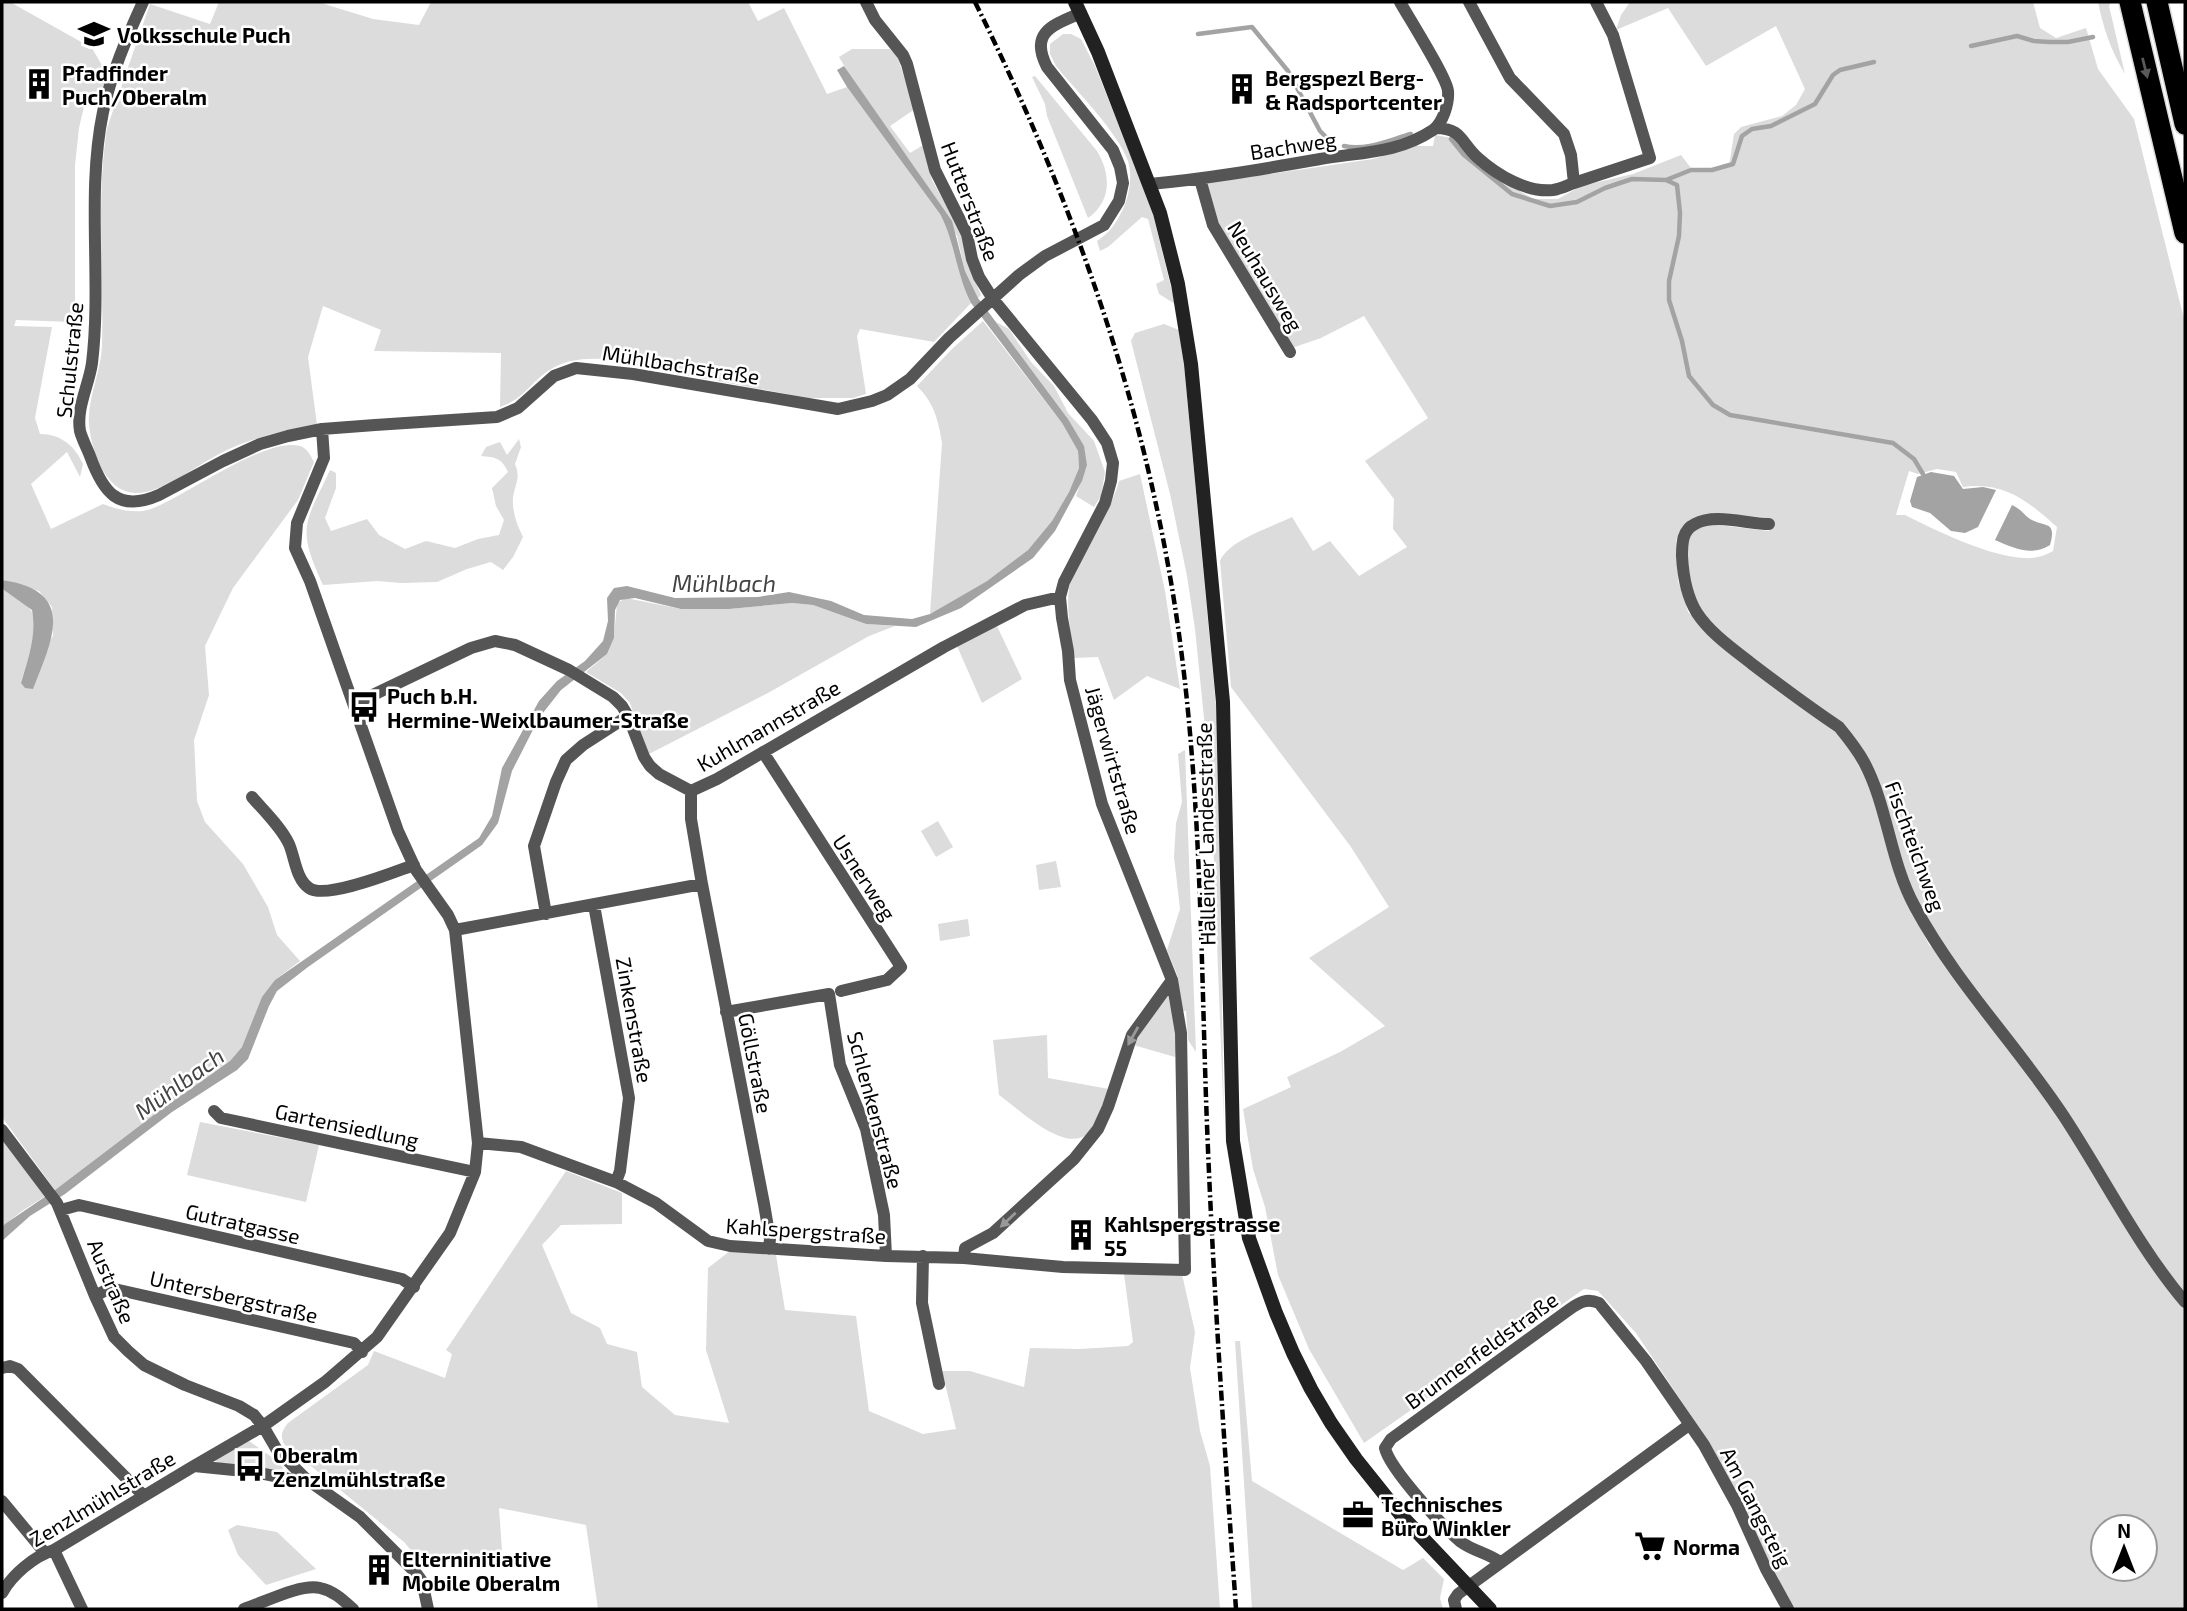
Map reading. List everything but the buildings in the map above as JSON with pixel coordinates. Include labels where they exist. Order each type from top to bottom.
[{"type":"highway","points":[[2130,2],[2185,233]]},
{"type":"highway","points":[[2157,2],[2185,124]]},
{"type":"main road","name":"Halleiner Landesstraße","points":[[1078,8],[1150,184],[1173,260],[1191,364],[1223,702],[1231,1112],[1236,1166],[1249,1238],[1293,1353],[1331,1423],[1400,1514],[1490,1609]]},
{"type":"street","name":"Schulstraße","points":[[144,2],[126,41],[104,109],[97,152],[95,333],[90,377],[80,410],[80,430],[99,479],[109,494],[122,500],[145,501],[260,443],[322,429]]},
{"type":"street","name":"Hutterstraße","points":[[866,2],[888,39],[904,55],[935,170],[967,234],[978,277],[990,302]]},
{"type":"street","points":[[1400,2],[1448,90],[1446,110],[1436,128],[1449,128],[1457,133],[1479,159],[1515,182],[1531,188],[1553,190],[1650,158],[1613,35],[1596,2]]},
{"type":"street","points":[[1469,2],[1510,78],[1564,134],[1571,155],[1574,183]]},
{"type":"street","name":"Mühlbachstraße","points":[[322,429],[497,417],[518,408],[554,376],[576,368],[633,374],[838,409],[872,401],[898,388],[973,316],[1045,256],[1104,225],[1119,201],[1123,183],[1121,167],[1113,150],[1041,56],[1041,39],[1048,29],[1078,8]]},
{"type":"street","name":"Bachweg","points":[[1150,184],[1200,179],[1333,157],[1375,154],[1412,142],[1436,128]]},
{"type":"street","name":"Neuhausweg","points":[[1200,179],[1213,225],[1290,352]]},
{"type":"street","name":"Jägerwirtstraße","points":[[990,302],[1092,420],[1107,443],[1113,463],[1105,503],[1064,582],[1060,597],[1070,680],[1102,804],[1172,980],[1181,1033],[1185,1270]]},
{"type":"street","points":[[322,429],[324,458],[297,523],[295,548],[310,581],[398,831],[415,868],[449,915],[455,930],[478,1143],[475,1171],[450,1233],[377,1337],[362,1352],[263,1426],[276,1450],[305,1478],[360,1517],[416,1573],[422,1581],[428,1609]]},
{"type":"street","name":"Fischteichweg","points":[[1769,524],[1714,520],[1695,523],[1686,531],[1682,542],[1683,567],[1689,597],[1696,612],[1705,624],[1731,647],[1839,727],[1851,742],[1877,793],[1910,899],[1928,932],[1948,963],[2063,1115],[2102,1181],[2185,1302]]},
{"type":"street","name":"Kuhlmannstraße","points":[[702,884],[691,819],[691,791],[944,647],[1025,605],[1060,597]]},
{"type":"street","points":[[354,704],[471,648],[495,641],[515,645],[569,670],[613,697],[628,716],[650,766],[659,774],[691,791]]},
{"type":"street","points":[[546,914],[534,846],[556,782],[566,760],[628,716]]},
{"type":"street","name":"Usnerweg","points":[[763,752],[901,967],[887,980],[841,991]]},
{"type":"street","points":[[252,797],[288,842],[301,880],[316,891],[344,887],[415,868]]},
{"type":"street","points":[[455,930],[702,884]]},
{"type":"street","name":"Göllstraße","points":[[702,884],[764,1204],[769,1249]]},
{"type":"street","name":"Zinkenstraße","points":[[594,905],[628,1091],[620,1171],[616,1182]]},
{"type":"street","points":[[964,1258],[965,1248],[977,1244],[993,1233],[1074,1159],[1098,1129],[1132,1035],[1172,980]]},
{"type":"street","name":"Schlenkenstraße","points":[[726,1012],[829,994],[840,1065],[866,1129],[884,1215],[886,1256]]},
{"type":"street","name":"Gartensiedlung","points":[[214,1111],[221,1118],[475,1171]]},
{"type":"street","name":"Austraße","points":[[2,1130],[49,1189],[59,1206],[114,1337],[145,1365],[239,1406],[254,1415],[263,1426]]},
{"type":"street","name":"Kahlspergstraße","points":[[478,1143],[521,1147],[616,1182],[656,1203],[708,1241],[730,1247],[964,1258],[1063,1267],[1185,1270]]},
{"type":"street","name":"Gutratgasse","points":[[59,1206],[79,1205],[402,1279],[414,1287]]},
{"type":"street","points":[[923,1256],[922,1303],[939,1384]]},
{"type":"street","name":"Untersbergstraße","points":[[95,1296],[110,1288],[354,1343],[362,1352]]},
{"type":"street","name":"Brunnenfeldstraße","points":[[1500,1562],[1463,1543],[1436,1516],[1385,1452],[1386,1444],[1570,1308],[1588,1300],[1599,1303],[1638,1351],[1689,1425]]},
{"type":"street","points":[[2,1368],[10,1366],[18,1369],[144,1496]]},
{"type":"street","points":[[1456,1609],[1454,1600],[1500,1562],[1689,1425]]},
{"type":"street","name":"Am Gangsteig","points":[[1689,1425],[1721,1474],[1788,1609]]},
{"type":"street","name":"Zenzlmühlstraße","points":[[2,1593],[8,1581],[49,1551],[263,1426]]},
{"type":"street","name":"Zenzlmühlstraße","points":[[194,1466],[254,1472],[289,1479],[305,1478]]},
{"type":"street","points":[[2,1501],[49,1551],[82,1609]]},
{"type":"street","points":[[244,1609],[303,1588],[318,1587],[338,1595],[353,1609]]},
{"type":"shaded area","points":[[2,2],[10,2],[92,48],[107,74],[98,102],[86,98],[79,128],[75,165],[75,320],[16,320],[14,326],[52,327],[35,418],[40,434],[54,436],[66,442],[83,464],[80,477],[67,452],[31,484],[51,529],[103,504],[127,511],[151,509],[247,458],[285,445],[300,446],[314,462],[298,500],[233,588],[205,646],[209,695],[194,740],[197,801],[205,822],[243,864],[268,907],[277,935],[300,961],[275,980],[242,1047],[230,1061],[55,1190],[2,1117],[2,587],[26,605],[34,619],[32,647],[21,682],[53,636],[52,607],[39,591],[3,580],[2,582]]},
{"type":"shaded area","points":[[219,2],[318,2],[373,19],[419,25],[431,2],[748,2],[758,21],[784,8],[827,94],[847,87],[940,214],[971,303],[934,342],[860,329],[857,336],[866,394],[853,398],[808,398],[601,359],[587,359],[554,367],[515,400],[500,407],[501,353],[374,351],[381,330],[323,306],[308,357],[317,425],[293,429],[236,446],[157,489],[135,493],[124,491],[108,478],[101,468],[89,424],[90,405],[102,346],[101,210],[107,128],[150,4],[210,24]]},
{"type":"shaded area","points":[[1630,2],[2033,2],[2040,28],[2056,38],[2086,28],[2098,69],[2134,119],[2185,323],[2185,1294],[2177,1289],[2138,1231],[2057,1101],[1933,933],[1912,890],[1874,777],[1850,736],[1841,725],[1736,649],[1706,618],[1696,600],[1689,582],[1686,562],[1686,549],[1693,530],[1710,524],[1769,531],[1767,517],[1701,516],[1691,520],[1676,540],[1678,582],[1688,612],[1723,646],[1769,683],[1834,728],[1847,742],[1865,770],[1908,902],[1929,945],[2054,1108],[2149,1260],[2185,1308],[2185,1609],[1793,1609],[1756,1538],[1734,1488],[1696,1423],[1636,1333],[1598,1291],[1584,1289],[1364,1443],[1309,1349],[1278,1275],[1265,1207],[1253,1169],[1243,1109],[1291,1087],[1287,1077],[1340,1052],[1385,1026],[1309,958],[1389,907],[1351,847],[1231,687],[1220,561],[1225,553],[1241,540],[1292,517],[1313,551],[1330,541],[1359,576],[1407,547],[1393,529],[1394,499],[1365,461],[1428,418],[1364,316],[1321,338],[1292,348],[1216,225],[1207,183],[1373,159],[1416,146],[1433,146],[1435,135],[1457,139],[1485,170],[1533,199],[1558,199],[1581,186],[1633,174],[1681,155],[1694,172],[1729,166],[1734,134],[1741,127],[1782,116],[1796,105],[1805,89],[1776,26],[1706,66],[1668,8],[1616,30],[1621,15]],"holes":[[[1937,469],[1956,472],[1963,487],[1978,486],[2003,490],[2036,509],[2057,527],[2053,551],[2038,557],[2008,556],[1970,545],[1905,515],[1896,515],[1909,471],[1918,474]]]},
{"type":"shaded area","points":[[2098,2],[2111,2],[2109,6],[2125,74],[2108,39]]},
{"type":"shaded area","points":[[1063,34],[1071,34],[1081,39],[1095,66],[1151,206],[1175,304],[1159,294],[1156,284],[1164,280],[1148,219],[1142,217],[1100,251],[1097,241],[1114,225],[1126,201],[1130,181],[1128,161],[1115,137],[1056,66],[1050,54],[1050,44]]},
{"type":"shaded area","points":[[852,49],[890,49],[897,56],[915,109],[890,126],[910,153],[925,144],[932,180],[961,232],[967,261],[981,295],[978,298],[965,271],[957,236],[915,168],[839,57]]},
{"type":"shaded area","points":[[844,66],[952,221],[965,271],[978,298],[1068,419],[1084,446],[1087,465],[1082,481],[1055,531],[1033,558],[961,608],[916,627],[866,624],[813,605],[792,603],[729,609],[681,609],[635,598],[620,600],[615,610],[614,638],[607,654],[561,690],[539,718],[512,771],[498,823],[482,845],[277,991],[248,1059],[237,1070],[172,1112],[65,1194],[30,1216],[2,1241],[2,1227],[5,1224],[230,1061],[242,1047],[262,997],[275,980],[479,838],[492,816],[502,768],[539,701],[557,681],[585,661],[603,641],[608,621],[607,598],[614,588],[627,586],[675,598],[758,597],[789,592],[831,601],[864,615],[912,619],[930,614],[987,581],[1028,550],[1052,521],[1079,468],[1078,451],[1062,423],[971,303],[940,214],[847,87],[837,70]]},
{"type":"shaded area","points":[[1035,76],[1102,160],[1107,187],[1101,204],[1088,218],[1047,116],[1045,104],[1032,77]]},
{"type":"shaded area","points":[[983,321],[1062,423],[1078,451],[1079,468],[1052,521],[1028,550],[987,581],[930,614],[942,443],[934,412],[917,386]]},
{"type":"shaded area","points":[[996,322],[1009,329],[1031,362],[1054,386],[1068,413],[1094,441],[1105,472],[1101,496],[1094,507],[1076,496],[1087,465],[1068,419]]},
{"type":"shaded area","points":[[1164,324],[1179,330],[1184,365],[1217,717],[1224,1124],[1211,787],[1195,629],[1170,494],[1131,341],[1135,333]]},
{"type":"shaded area","points":[[519,439],[521,447],[515,464],[518,477],[513,503],[515,518],[523,537],[503,570],[491,562],[437,582],[377,581],[323,585],[309,550],[307,526],[330,470],[336,473],[336,488],[325,518],[331,531],[367,519],[379,535],[405,549],[426,541],[455,548],[478,539],[499,535],[504,520],[496,506],[492,488],[508,472],[497,459],[481,456],[486,447],[500,442],[507,455]]},
{"type":"shaded area","points":[[1931,472],[1954,476],[1963,489],[1983,487],[1996,490],[1978,527],[1965,533],[1951,531],[1930,513],[1912,507],[1910,501],[1917,477]]},
{"type":"shaded area","points":[[1140,474],[1165,591],[1180,689],[1147,676],[1114,700],[1098,657],[1074,658],[1069,615],[1070,583],[1077,560],[1115,494],[1119,481]]},
{"type":"shaded area","points":[[2012,505],[2035,522],[2051,528],[2050,545],[2029,551],[1995,540]]},
{"type":"shaded area","points":[[2,580],[26,586],[42,595],[50,606],[52,636],[33,689],[25,688],[21,683],[33,638],[32,610],[4,590]]},
{"type":"shaded area","points":[[626,598],[681,609],[729,609],[792,603],[813,605],[866,624],[895,626],[869,636],[768,693],[647,755],[630,703],[621,693],[586,672],[607,654],[614,638],[617,603]]},
{"type":"shaded area","points":[[997,626],[1022,679],[982,703],[957,646]]},
{"type":"shaded area","points":[[1185,750],[1196,1052],[1188,1040],[1186,1011],[1174,1011],[1177,1042],[1175,1057],[1130,1044],[1145,1019],[1140,1014],[1165,980],[1178,977],[1167,950],[1180,909],[1174,857],[1176,823],[1182,802],[1178,754]]},
{"type":"shaded area","points":[[938,821],[953,847],[936,857],[921,831]]},
{"type":"shaded area","points":[[1056,861],[1061,887],[1039,890],[1036,865]]},
{"type":"shaded area","points":[[968,919],[970,936],[940,941],[938,924]]},
{"type":"shaded area","points":[[1047,1035],[1048,1078],[1109,1089],[1096,1123],[1088,1133],[1079,1138],[1068,1138],[1043,1128],[999,1095],[993,1040]]},
{"type":"shaded area","points":[[200,1122],[319,1145],[306,1202],[187,1175]]},
{"type":"shaded area","points":[[2,1137],[47,1195],[2,1227]]},
{"type":"shaded area","points":[[566,1171],[622,1193],[622,1224],[561,1225],[542,1245],[571,1313],[600,1328],[607,1344],[637,1352],[642,1387],[675,1415],[729,1423],[706,1350],[708,1268],[730,1251],[776,1255],[785,1310],[856,1316],[869,1411],[923,1434],[956,1429],[942,1371],[970,1371],[1024,1387],[1030,1348],[1128,1346],[1133,1342],[1124,1274],[1182,1274],[1195,1332],[1190,1368],[1200,1431],[1210,1466],[1220,1609],[598,1609],[586,1525],[499,1508],[502,1550],[425,1567],[404,1542],[284,1444],[283,1431],[288,1423],[368,1365],[374,1351],[445,1378],[452,1354],[446,1350]]},
{"type":"shaded area","points":[[1235,1341],[1240,1341],[1252,1481],[1403,1570],[1423,1558],[1444,1579],[1440,1598],[1443,1609],[1252,1609]]},
{"type":"shaded area","points":[[249,1441],[280,1463],[283,1468],[281,1471],[218,1463],[215,1460]]},
{"type":"shaded area","points":[[237,1525],[277,1532],[316,1569],[266,1585],[238,1555],[228,1530]]},
{"type":"waterway","points":[[1198,34],[1252,27],[1288,71],[1320,131],[1328,139]]},
{"type":"waterway","points":[[1971,46],[2017,36],[2049,42],[2068,42],[2093,37]]},
{"type":"waterway","points":[[1451,139],[1464,155],[1512,194],[1550,206],[1577,202],[1605,188],[1632,179],[1666,180],[1691,170],[1712,170],[1733,164],[1742,136],[1752,129],[1771,126],[1815,104],[1833,75],[1840,70],[1874,62]]},
{"type":"waterway","points":[[1344,146],[1370,146],[1411,134]]},
{"type":"waterway","points":[[1666,180],[1677,185],[1680,213],[1679,236],[1669,281],[1669,300],[1682,341],[1689,376],[1713,405],[1730,415],[1893,443],[1914,459],[1923,474]]},
{"type":"railway","points":[[975,2],[1036,135],[1090,272],[1133,411],[1166,554],[1186,689],[1192,757],[1200,893],[1212,1226],[1236,1609]]},
{"type":"place","name":"Volksschule Puch","points":[[94,34]]},
{"type":"place","name":"Pfadfinder Puch/Oberalm","points":[[39,84]]},
{"type":"place","name":"Bergspezl Berg- & Radsportcenter","points":[[1242,89]]},
{"type":"place","name":"Puch b.H. Hermine-Weixlbaumer-Straße","points":[[364,707]]},
{"type":"place","name":"Kahlspergstrasse 55","points":[[1081,1235]]},
{"type":"place","name":"Oberalm Zenzlmühlstraße","points":[[250,1466]]},
{"type":"place","name":"Technisches Büro Winkler","points":[[1358,1515]]},
{"type":"place","name":"Norma","points":[[1650,1546]]},
{"type":"place","name":"Elterninitiative Mobile Oberalm","points":[[379,1570]]},
{"type":"water label","name":"Mühlbach","points":[[724,583]]},
{"type":"water label","name":"Mühlbach","points":[[179,1083]]}]
